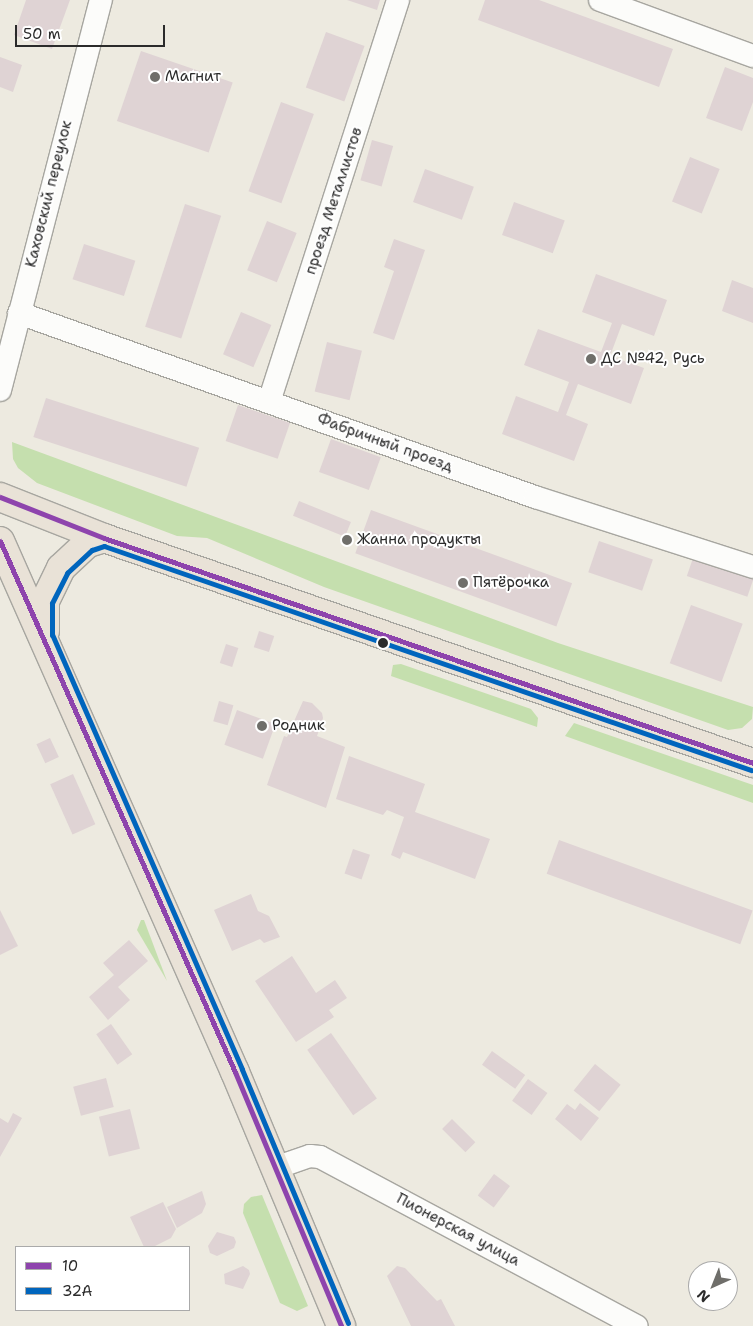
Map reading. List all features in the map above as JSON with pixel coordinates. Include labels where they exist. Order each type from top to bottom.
[{"type":"main road","points":[[0,496],[104,538],[752,760]]},
{"type":"main road","points":[[45,636],[44,601],[62,568],[88,543],[104,538]]},
{"type":"main road","points":[[0,540],[45,636],[275,1168],[341,1326]]},
{"type":"street","name":"Каховский переулок","points":[[0,390],[101,0]]},
{"type":"street","name":"проезд Металлистов","points":[[269,402],[398,0]]},
{"type":"street","points":[[600,0],[753,56]]},
{"type":"street","name":"Фабричный проезд","points":[[19,313],[535,497],[753,567]]},
{"type":"street","name":"Пионерская улица","points":[[275,1168],[310,1156],[320,1157],[638,1326]]},
{"type":"green space","points":[[12,442],[558,643],[753,707],[752,719],[742,728],[728,730],[324,587],[207,538],[177,536],[37,483],[18,468],[13,459]]},
{"type":"green space","points":[[401,664],[531,709],[538,718],[537,727],[391,676],[393,665]]},
{"type":"green space","points":[[574,723],[753,785],[753,803],[565,736]]},
{"type":"green space","points":[[141,920],[144,920],[167,981],[137,930]]},
{"type":"green space","points":[[262,1195],[308,1306],[297,1311],[280,1303],[243,1213],[244,1204],[251,1197]]},
{"type":"building","points":[[26,0],[70,0],[52,49],[14,35]]},
{"type":"building","points":[[347,0],[380,0],[377,10]]},
{"type":"building","points":[[485,0],[539,0],[673,49],[659,87],[478,20]]},
{"type":"building","points":[[326,32],[365,46],[344,101],[306,87]]},
{"type":"building","points":[[141,51],[233,83],[209,153],[117,121]]},
{"type":"building","points":[[0,57],[22,65],[13,92],[0,87]]},
{"type":"building","points":[[725,67],[753,78],[753,102],[742,131],[706,118]]},
{"type":"building","points":[[281,102],[314,114],[281,203],[249,191]]},
{"type":"building","points":[[372,140],[393,146],[382,186],[360,180]]},
{"type":"building","points":[[690,157],[720,169],[702,213],[672,202]]},
{"type":"building","points":[[425,169],[474,187],[462,220],[413,202]]},
{"type":"building","points":[[514,202],[565,220],[553,253],[502,235]]},
{"type":"building","points":[[185,204],[221,216],[181,338],[145,327]]},
{"type":"building","points":[[267,221],[297,233],[277,282],[247,270]]},
{"type":"building","points":[[394,239],[425,250],[394,340],[373,333],[394,271],[384,267]]},
{"type":"building","points":[[84,244],[135,261],[124,296],[73,279]]},
{"type":"building","points":[[596,274],[667,300],[654,336],[622,324],[610,356],[644,368],[631,404],[578,384],[566,415],[588,424],[574,461],[502,434],[516,396],[558,412],[569,382],[524,365],[538,329],[601,352],[612,323],[582,312]]},
{"type":"building","points":[[732,280],[753,288],[753,323],[722,311]]},
{"type":"building","points":[[241,312],[271,325],[253,367],[223,354]]},
{"type":"building","points":[[327,342],[362,351],[350,400],[315,391]]},
{"type":"building","points":[[46,398],[199,448],[186,487],[33,437]]},
{"type":"building","points":[[238,405],[290,423],[278,459],[226,441]]},
{"type":"building","points":[[331,439],[381,457],[369,490],[319,472]]},
{"type":"building","points":[[299,501],[351,522],[345,537],[293,516]]},
{"type":"building","points":[[371,510],[572,583],[556,626],[355,553]]},
{"type":"building","points":[[599,541],[653,560],[642,591],[588,572]]},
{"type":"building","points":[[693,558],[753,579],[747,597],[687,576]]},
{"type":"building","points":[[691,605],[743,624],[721,682],[670,663]]},
{"type":"building","points":[[259,631],[274,636],[269,652],[254,647]]},
{"type":"building","points":[[226,644],[238,648],[232,667],[220,663]]},
{"type":"building","points":[[219,701],[233,705],[228,725],[213,721]]},
{"type":"building","points":[[303,701],[312,703],[322,713],[323,718],[317,736],[345,747],[326,808],[267,785],[284,736],[287,737]]},
{"type":"building","points":[[237,710],[276,724],[263,759],[224,745]]},
{"type":"building","points":[[50,738],[59,757],[45,763],[36,744]]},
{"type":"building","points":[[349,756],[425,784],[415,812],[490,839],[475,879],[403,852],[400,859],[391,855],[404,817],[387,810],[383,815],[336,799]]},
{"type":"building","points":[[73,774],[95,824],[73,834],[50,784]]},
{"type":"building","points":[[559,840],[753,910],[740,944],[547,874]]},
{"type":"building","points":[[353,849],[370,855],[362,879],[345,874]]},
{"type":"building","points":[[251,894],[258,911],[269,916],[280,937],[264,943],[260,939],[232,951],[214,910]]},
{"type":"building","points":[[0,910],[18,946],[0,955]]},
{"type":"building","points":[[129,940],[148,961],[118,987],[130,1000],[108,1020],[89,997],[114,975],[103,963]]},
{"type":"building","points":[[292,956],[316,993],[335,980],[347,998],[329,1010],[334,1017],[296,1042],[255,981]]},
{"type":"building","points":[[111,1024],[132,1054],[117,1065],[96,1034]]},
{"type":"building","points":[[331,1033],[377,1099],[353,1115],[307,1050]]},
{"type":"building","points":[[492,1051],[525,1075],[515,1089],[482,1065]]},
{"type":"building","points":[[595,1064],[621,1085],[599,1111],[574,1090]]},
{"type":"building","points":[[106,1078],[114,1107],[81,1116],[73,1087]]},
{"type":"building","points":[[528,1079],[547,1093],[532,1115],[512,1101]]},
{"type":"building","points":[[580,1103],[599,1118],[581,1141],[555,1119],[567,1104],[575,1110]]},
{"type":"building","points":[[130,1109],[140,1149],[109,1157],[99,1117]]},
{"type":"building","points":[[13,1113],[22,1118],[0,1157],[0,1118],[8,1123]]},
{"type":"building","points":[[452,1119],[475,1142],[465,1152],[442,1129]]},
{"type":"building","points":[[494,1174],[510,1186],[494,1208],[478,1196]]},
{"type":"building","points":[[202,1191],[206,1204],[202,1213],[177,1228],[167,1207]]},
{"type":"building","points":[[163,1202],[176,1229],[171,1238],[155,1246],[144,1246],[130,1217]]},
{"type":"building","points":[[217,1232],[234,1237],[236,1242],[234,1248],[217,1256],[210,1253],[208,1246]]},
{"type":"building","points":[[243,1266],[249,1270],[250,1274],[243,1289],[225,1284],[224,1274]]},
{"type":"building","points":[[397,1266],[405,1268],[437,1301],[441,1299],[455,1326],[411,1326],[387,1276]]},
{"type":"transit line","name":"10","points":[[0,497],[104,538],[753,763]]},
{"type":"transit line","name":"10","points":[[0,541],[235,1072],[341,1326]]},
{"type":"transit line","name":"32A","points":[[348,1323],[242,1069],[52,635],[52,603],[67,573],[92,550],[104,546],[751,770]]},
{"type":"place","name":"Магнит","points":[[155,77]]},
{"type":"place","name":"ДС №42, Русь","points":[[591,359]]},
{"type":"place","name":"Жанна продукты","points":[[347,540]]},
{"type":"place","name":"Пятёрочка","points":[[463,583]]},
{"type":"place","name":"Родник","points":[[262,726]]}]
